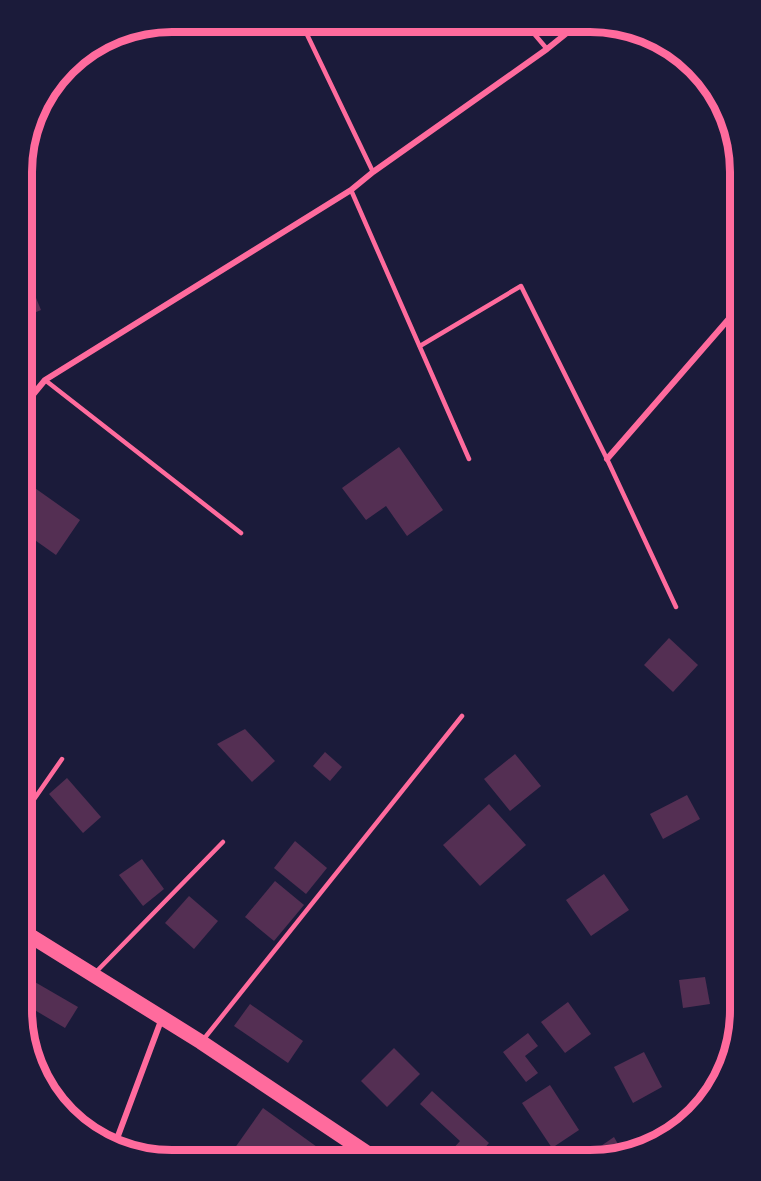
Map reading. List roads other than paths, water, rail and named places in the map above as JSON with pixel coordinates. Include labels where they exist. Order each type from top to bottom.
[{"type":"highway","points":[[32,937],[201,1042],[363,1150]]},
{"type":"street","points":[[32,396],[45,380],[351,190],[373,171],[548,49],[568,32]]},
{"type":"street","points":[[607,459],[730,318]]},
{"type":"street","points":[[117,1139],[162,1018]]},
{"type":"lane","points":[[306,32],[373,171]]},
{"type":"lane","points":[[533,32],[548,49]]},
{"type":"lane","points":[[351,190],[470,459]]},
{"type":"lane","points":[[420,346],[521,286],[607,459],[676,607]]},
{"type":"lane","points":[[45,380],[240,533]]},
{"type":"lane","points":[[201,1042],[462,716]]},
{"type":"lane","points":[[32,802],[62,759]]},
{"type":"lane","points":[[93,975],[223,842]]}]
